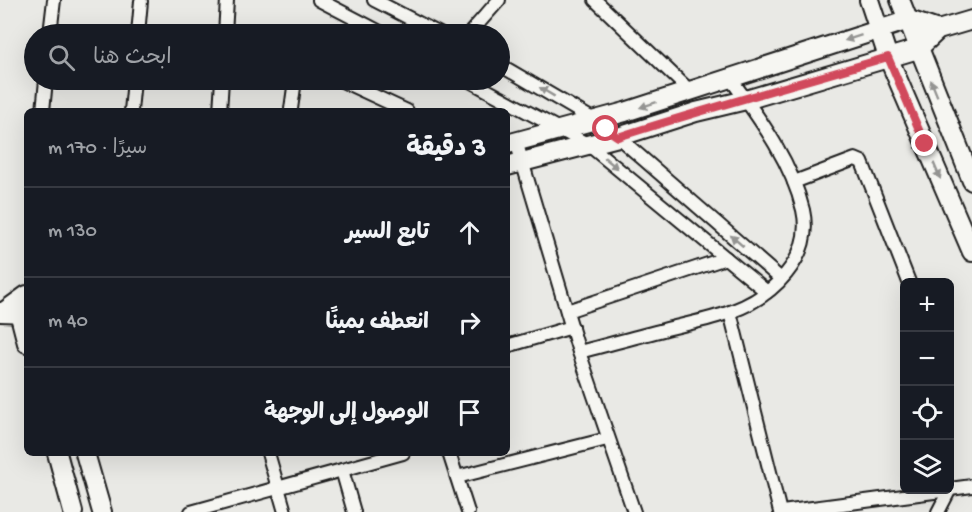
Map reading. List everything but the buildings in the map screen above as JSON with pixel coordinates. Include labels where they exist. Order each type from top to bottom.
[{"type":"street","points":[[51,24],[54,0]]},
{"type":"street","points":[[226,24],[227,0]]},
{"type":"street","points":[[319,0],[365,24]]},
{"type":"street","points":[[374,0],[421,24]]},
{"type":"street","points":[[478,24],[499,0]]},
{"type":"street","points":[[595,0],[690,91]]},
{"type":"street","points":[[869,0],[888,57],[972,252]]},
{"type":"street","points":[[900,0],[972,181]]},
{"type":"street","points":[[139,24],[141,1]]},
{"type":"street","points":[[634,512],[607,439],[567,311],[515,164],[512,143],[690,91],[909,20],[938,30]]},
{"type":"street","points":[[515,164],[618,137],[696,112],[746,100],[918,49],[938,30],[972,20]]},
{"type":"street","points":[[510,71],[594,120],[618,137],[781,279]]},
{"type":"street","points":[[579,352],[730,312],[767,292],[781,279],[797,258],[804,236],[803,211],[794,182],[776,145],[730,78]]},
{"type":"street","points":[[43,108],[45,90]]},
{"type":"street","points":[[131,108],[133,90]]},
{"type":"street","points":[[220,108],[221,90]]},
{"type":"street","points":[[291,108],[294,90]]},
{"type":"street","points":[[361,90],[400,108]]},
{"type":"street","points":[[487,90],[589,145],[767,292]]},
{"type":"street","points":[[794,182],[855,159],[862,162],[907,278]]},
{"type":"street","points":[[567,311],[726,258]]},
{"type":"street","points":[[24,299],[13,312],[24,336]]},
{"type":"street","points":[[730,312],[781,512],[913,494]]},
{"type":"street","points":[[510,345],[572,327]]},
{"type":"street","points":[[457,477],[607,439]]},
{"type":"street","points":[[58,456],[73,512]]},
{"type":"street","points":[[86,456],[102,512]]},
{"type":"street","points":[[269,456],[285,512]]},
{"type":"street","points":[[191,512],[392,456]]},
{"type":"street","points":[[451,456],[468,512]]},
{"type":"street","points":[[342,470],[354,512]]},
{"type":"street","points":[[954,488],[972,486]]},
{"type":"street","points":[[938,512],[947,494]]},
{"type":"route","points":[[606,129],[618,137],[696,112],[746,100],[888,57],[925,144]]}]
